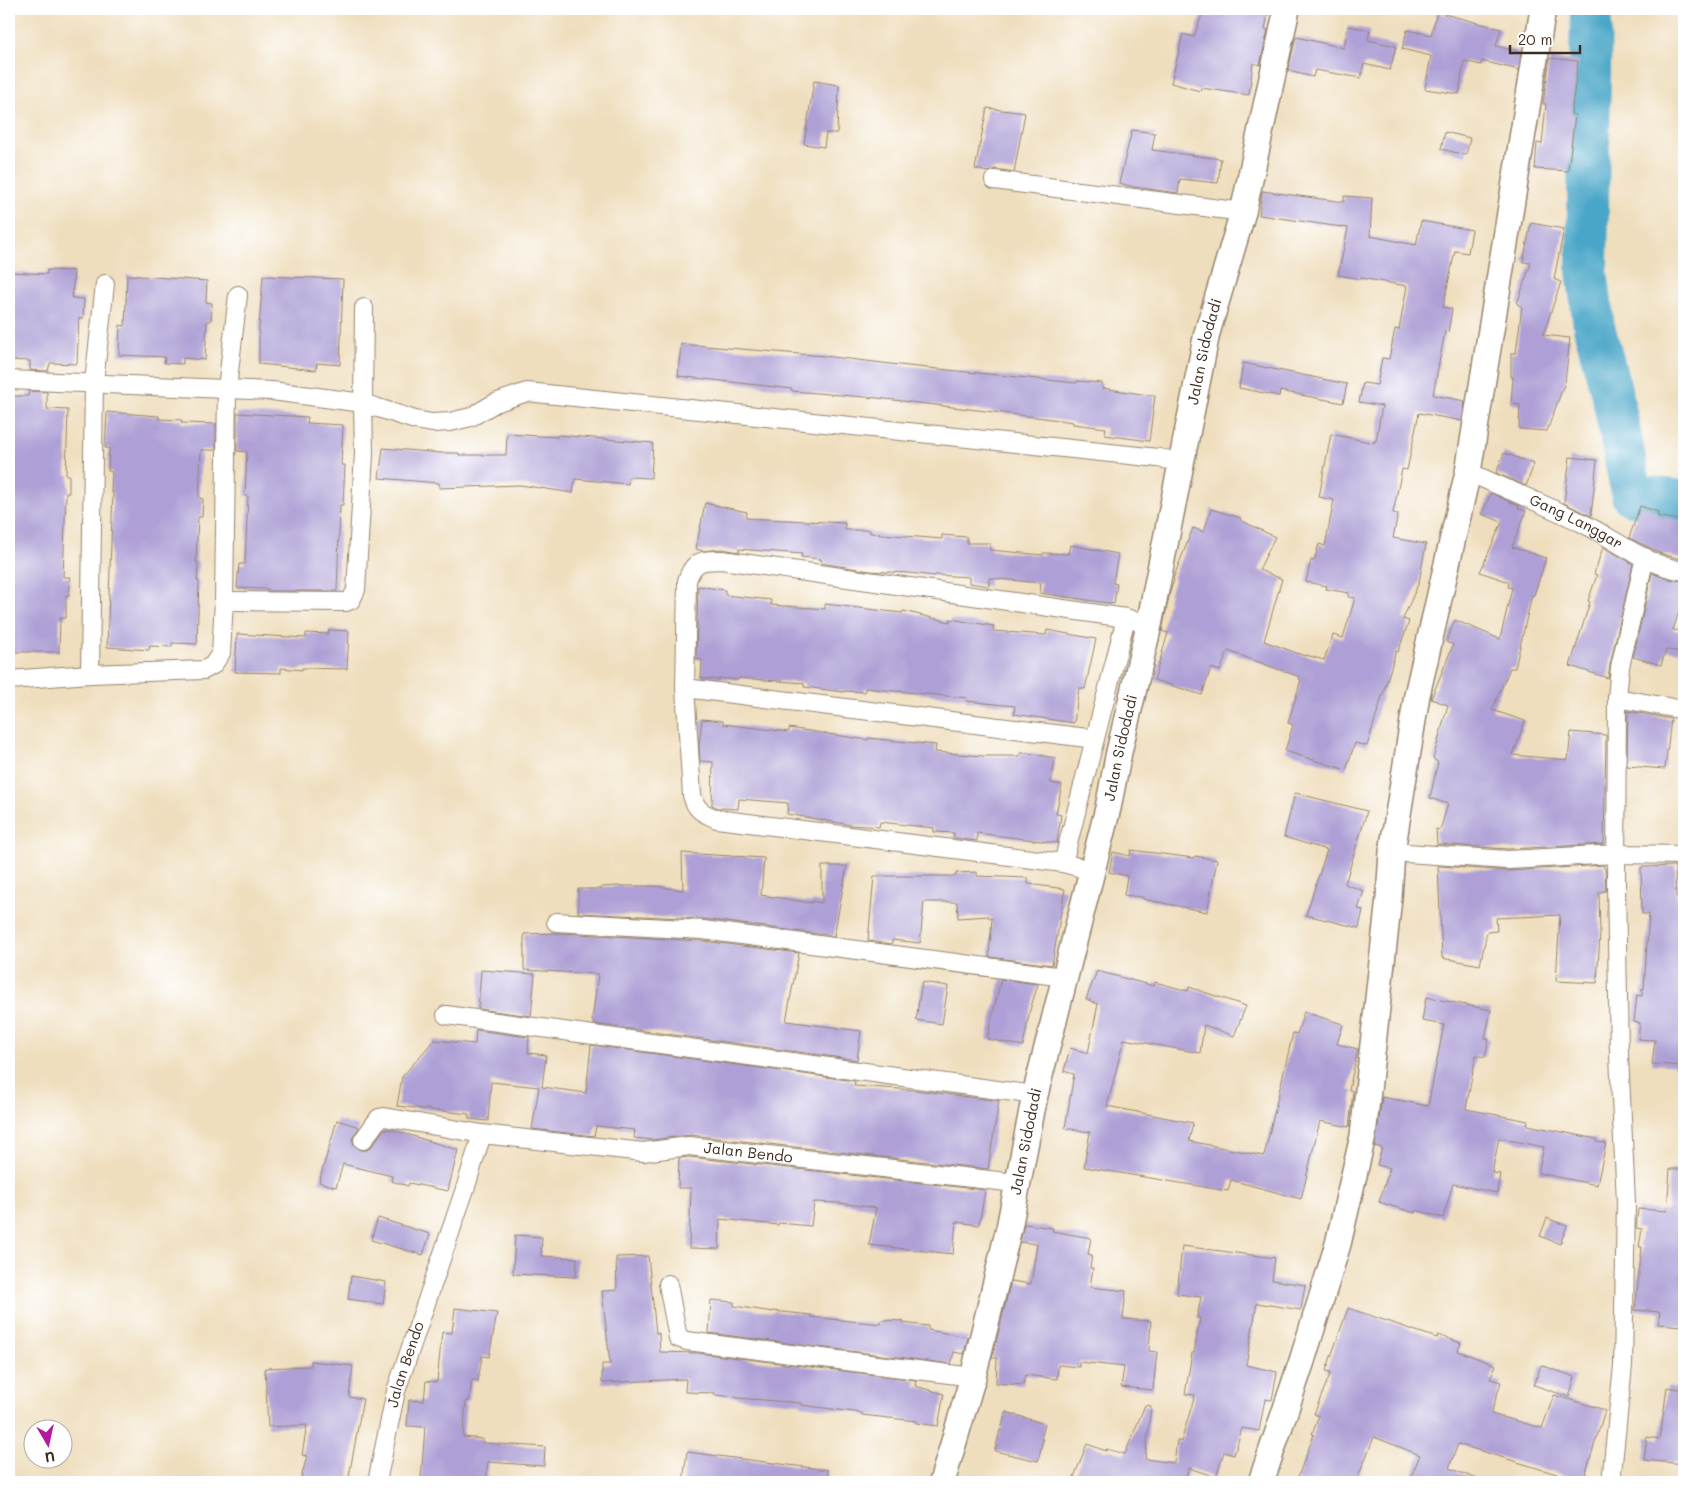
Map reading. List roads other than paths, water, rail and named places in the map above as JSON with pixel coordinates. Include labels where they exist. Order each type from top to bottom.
[{"type":"street","name":"Jalan Sidodadi","points":[[942,1482],[973,1377],[1009,1228],[1016,1183],[1035,1095],[1064,977],[1093,872],[1137,622],[1182,462],[1207,333],[1243,212],[1287,9]]},
{"type":"street","points":[[1261,1482],[1302,1361],[1338,1244],[1362,1136],[1389,898],[1392,852],[1417,694],[1468,472],[1543,9]]},
{"type":"street","points":[[994,180],[1243,212]]},
{"type":"street","points":[[90,674],[94,382],[105,284]]},
{"type":"street","points":[[9,680],[90,674],[204,670],[214,665],[220,653],[224,601],[228,389],[238,295]]},
{"type":"street","points":[[224,601],[338,602],[350,600],[356,590],[364,454],[364,308]]},
{"type":"street","points":[[9,380],[94,382],[272,391],[363,403],[415,420],[432,422],[450,422],[471,417],[495,403],[527,392],[1182,462]]},
{"type":"street","name":"Gang Langgar","points":[[1468,472],[1583,523],[1645,557],[1672,569],[1684,571]]},
{"type":"street","points":[[1611,1482],[1623,1366],[1626,1202],[1619,1055],[1616,854],[1617,698],[1620,667],[1645,557]]},
{"type":"street","points":[[1063,863],[1094,739],[1137,622],[722,560],[703,560],[695,564],[689,573],[687,581],[686,688],[692,795],[694,806],[702,813],[717,819],[1063,863],[1093,872]]},
{"type":"street","points":[[686,688],[1094,739]]},
{"type":"street","points":[[1617,698],[1684,710]]},
{"type":"street","points":[[1392,852],[1508,860],[1616,854],[1684,855]]},
{"type":"street","points":[[556,922],[703,930],[1064,977]]},
{"type":"street","points":[[446,1015],[1035,1095]]},
{"type":"street","name":"Jalan Bendo","points":[[363,1140],[379,1118],[384,1117],[482,1134],[644,1152],[689,1146],[1016,1183]]},
{"type":"street","name":"Jalan Bendo","points":[[378,1482],[396,1391],[482,1134]]},
{"type":"street","points":[[668,1284],[678,1338],[687,1341],[973,1377]]},
{"type":"waterway","points":[[1591,9],[1587,270],[1594,327],[1614,402],[1632,495],[1684,501]]}]
